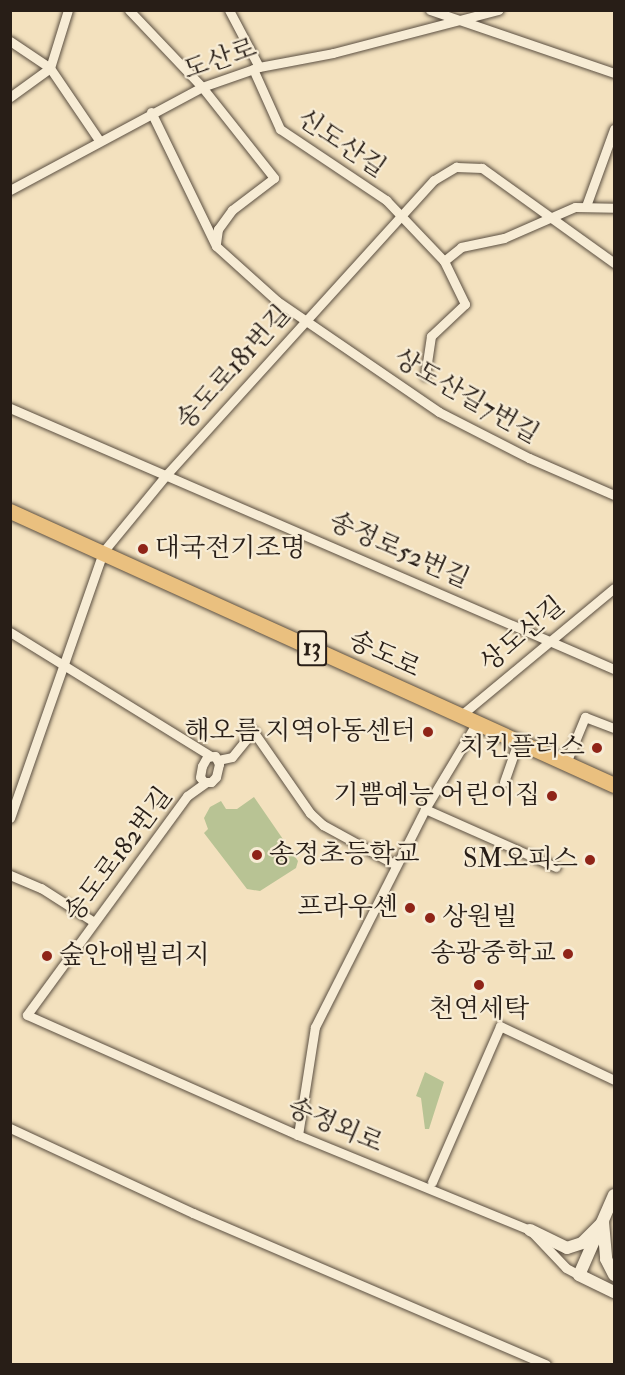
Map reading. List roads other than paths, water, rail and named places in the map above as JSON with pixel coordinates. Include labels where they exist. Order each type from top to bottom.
[{"type":"main road","name":"송도로","points":[[10,511],[476,724],[615,784]]},
{"type":"street","points":[[10,97],[50,68],[68,10]]},
{"type":"street","points":[[129,10],[202,87],[274,178],[232,210],[218,229],[216,246]]},
{"type":"street","name":"신도산길","points":[[229,10],[256,68],[280,129],[371,189],[400,215]]},
{"type":"street","points":[[430,10],[615,73]]},
{"type":"street","name":"도산로","points":[[10,190],[151,112],[202,87],[256,68],[462,22],[498,10]]},
{"type":"street","points":[[10,41],[50,68],[99,140]]},
{"type":"street","points":[[151,112],[216,246]]},
{"type":"street","points":[[586,206],[615,129]]},
{"type":"street","name":"송도로181번길","points":[[103,552],[167,474],[434,180],[461,166],[482,168],[552,219]]},
{"type":"street","points":[[444,261],[461,247],[504,238],[552,219],[569,209],[586,206],[615,208]]},
{"type":"street","points":[[400,215],[444,261],[465,304],[431,336],[425,376]]},
{"type":"street","points":[[552,219],[615,263]]},
{"type":"street","name":"상도산길7번길","points":[[216,246],[304,322],[464,426],[615,495]]},
{"type":"street","name":"송정로52번길","points":[[10,408],[615,669]]},
{"type":"street","points":[[11,818],[103,552]]},
{"type":"street","name":"상도산길","points":[[460,716],[549,640],[615,588]]},
{"type":"street","points":[[10,632],[65,663],[214,758]]},
{"type":"street","points":[[566,763],[585,717],[614,725]]},
{"type":"street","points":[[298,1135],[315,1027],[424,809],[476,724]]},
{"type":"street","points":[[214,758],[216,777],[205,783],[200,773],[204,761],[214,758],[232,757],[253,731],[310,813],[323,825],[396,865]]},
{"type":"street","points":[[504,782],[518,742]]},
{"type":"street","name":"송도로182번길","points":[[27,1015],[186,796],[205,783]]},
{"type":"street","points":[[424,809],[556,867]]},
{"type":"street","points":[[10,875],[41,888],[94,922]]},
{"type":"street","name":"송정외로","points":[[27,1015],[298,1135],[530,1230],[566,1268],[615,1292]]},
{"type":"street","points":[[432,1182],[500,1026],[615,1080]]},
{"type":"street","points":[[10,1128],[193,1213],[546,1365]]},
{"type":"street","points":[[579,1275],[615,1195]]},
{"type":"street","points":[[530,1230],[567,1248],[582,1243],[603,1222]]},
{"type":"street","points":[[603,1222],[606,1259],[615,1275]]},
{"type":"place","name":"대국전기조명","points":[[143,549]]},
{"type":"place","name":"해오름 지역아동센터","points":[[428,732]]},
{"type":"place","name":"치킨플러스","points":[[597,748]]},
{"type":"place","name":"기쁨예능 어린이집","points":[[552,796]]},
{"type":"place","name":"송정초등학교","points":[[257,855]]},
{"type":"place","name":"SM오피스","points":[[590,860]]},
{"type":"place","name":"프라우센","points":[[410,908]]},
{"type":"place","name":"상원빌","points":[[430,918]]},
{"type":"place","name":"송광중학교","points":[[568,954]]},
{"type":"place","name":"숲안애빌리지","points":[[47,956]]},
{"type":"place","name":"천연세탁","points":[[479,985]]}]
